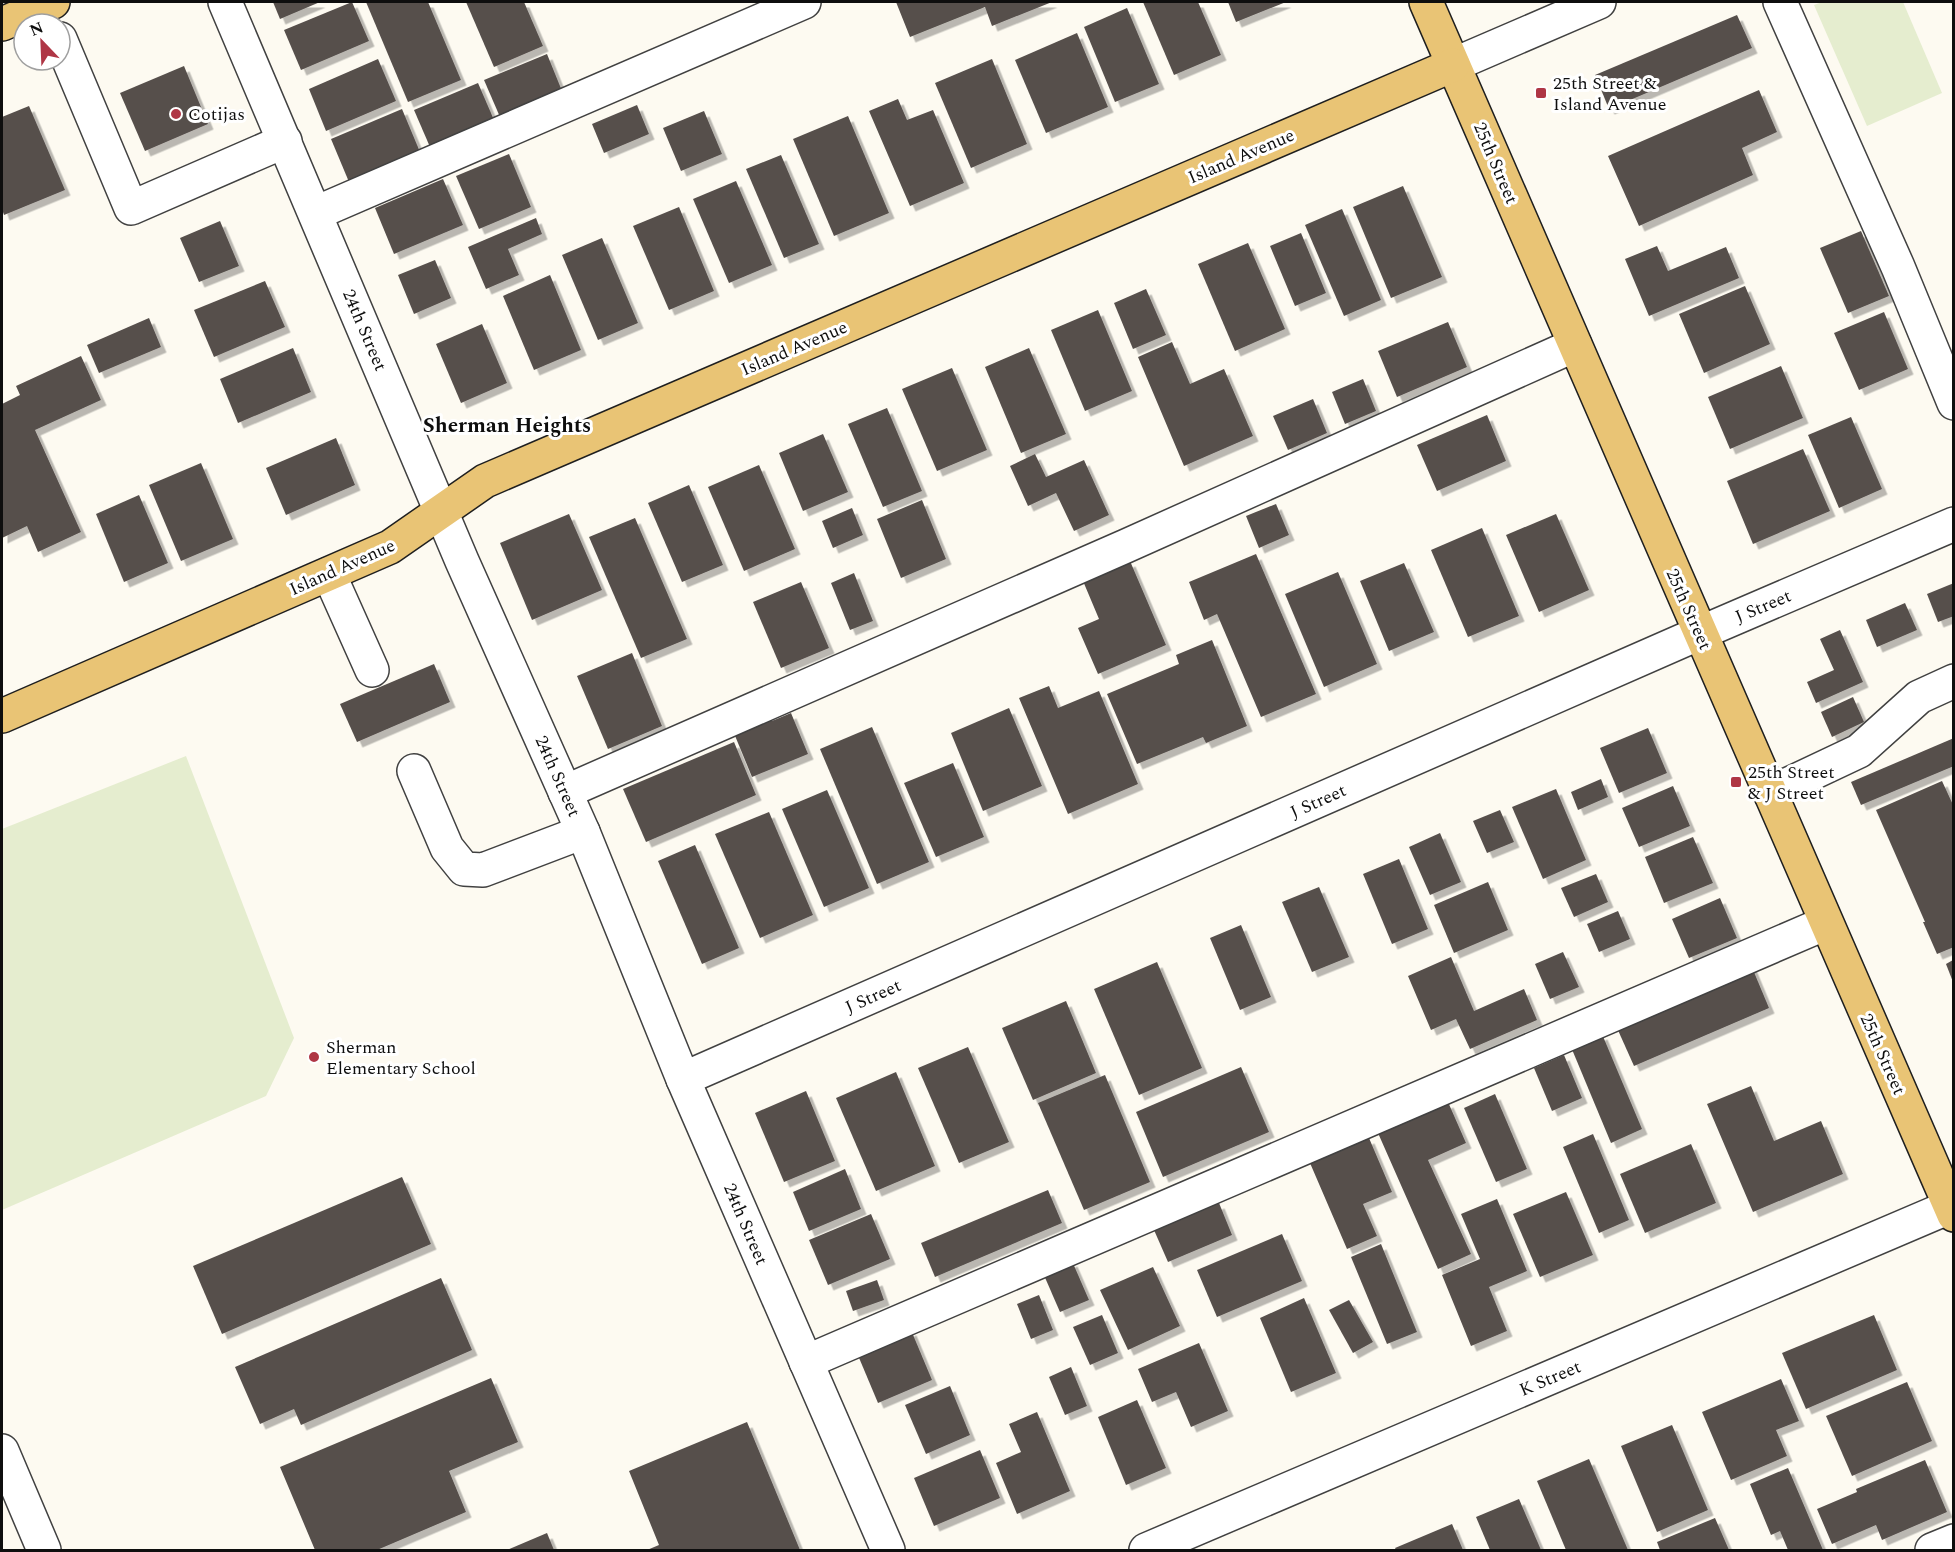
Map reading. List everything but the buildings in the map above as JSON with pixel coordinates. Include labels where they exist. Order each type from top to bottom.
[{"type":"main road","name":"25th Street","points":[[1426,2],[1952,1209]]},
{"type":"main road","points":[[2,24],[50,10]]},
{"type":"main road","name":"Island Avenue","points":[[2,716],[390,547],[485,481],[1453,64]]},
{"type":"street","name":"24th Street","points":[[225,2],[441,512],[583,832],[683,1079],[888,1551]]},
{"type":"street","points":[[316,213],[804,2]]},
{"type":"street","name":"Island Avenue","points":[[1453,64],[1599,2]]},
{"type":"street","points":[[1780,2],[1898,267],[1953,403]]},
{"type":"street","points":[[72,68],[131,208],[285,141]]},
{"type":"street","points":[[565,792],[1105,555],[1575,345]]},
{"type":"street","name":"J Street","points":[[683,1079],[1953,524]]},
{"type":"street","points":[[328,574],[372,670]]},
{"type":"street","points":[[1770,794],[1859,751],[1919,697],[1953,681]]},
{"type":"street","points":[[414,771],[447,848],[464,869],[483,870],[583,832]]},
{"type":"street","points":[[806,1362],[1826,923]]},
{"type":"street","name":"K Street","points":[[1146,1551],[1952,1209]]},
{"type":"street","points":[[2,1450],[44,1551]]},
{"type":"street","points":[[1932,1551],[1953,1541]]},
{"type":"green space","points":[[1822,2],[1903,2],[1942,93],[1867,126],[1814,5]]},
{"type":"green space","points":[[186,756],[294,1038],[266,1096],[2,1210],[2,829]]},
{"type":"place","name":"25th Street & Island Avenue","points":[[1541,93]]},
{"type":"place","name":"Cotijas","points":[[176,114]]},
{"type":"place","name":"25th Street & J Street","points":[[1736,782]]},
{"type":"place","name":"Sherman Elementary School","points":[[314,1057]]},
{"type":"district","name":"Sherman Heights","points":[[507,425]]}]
